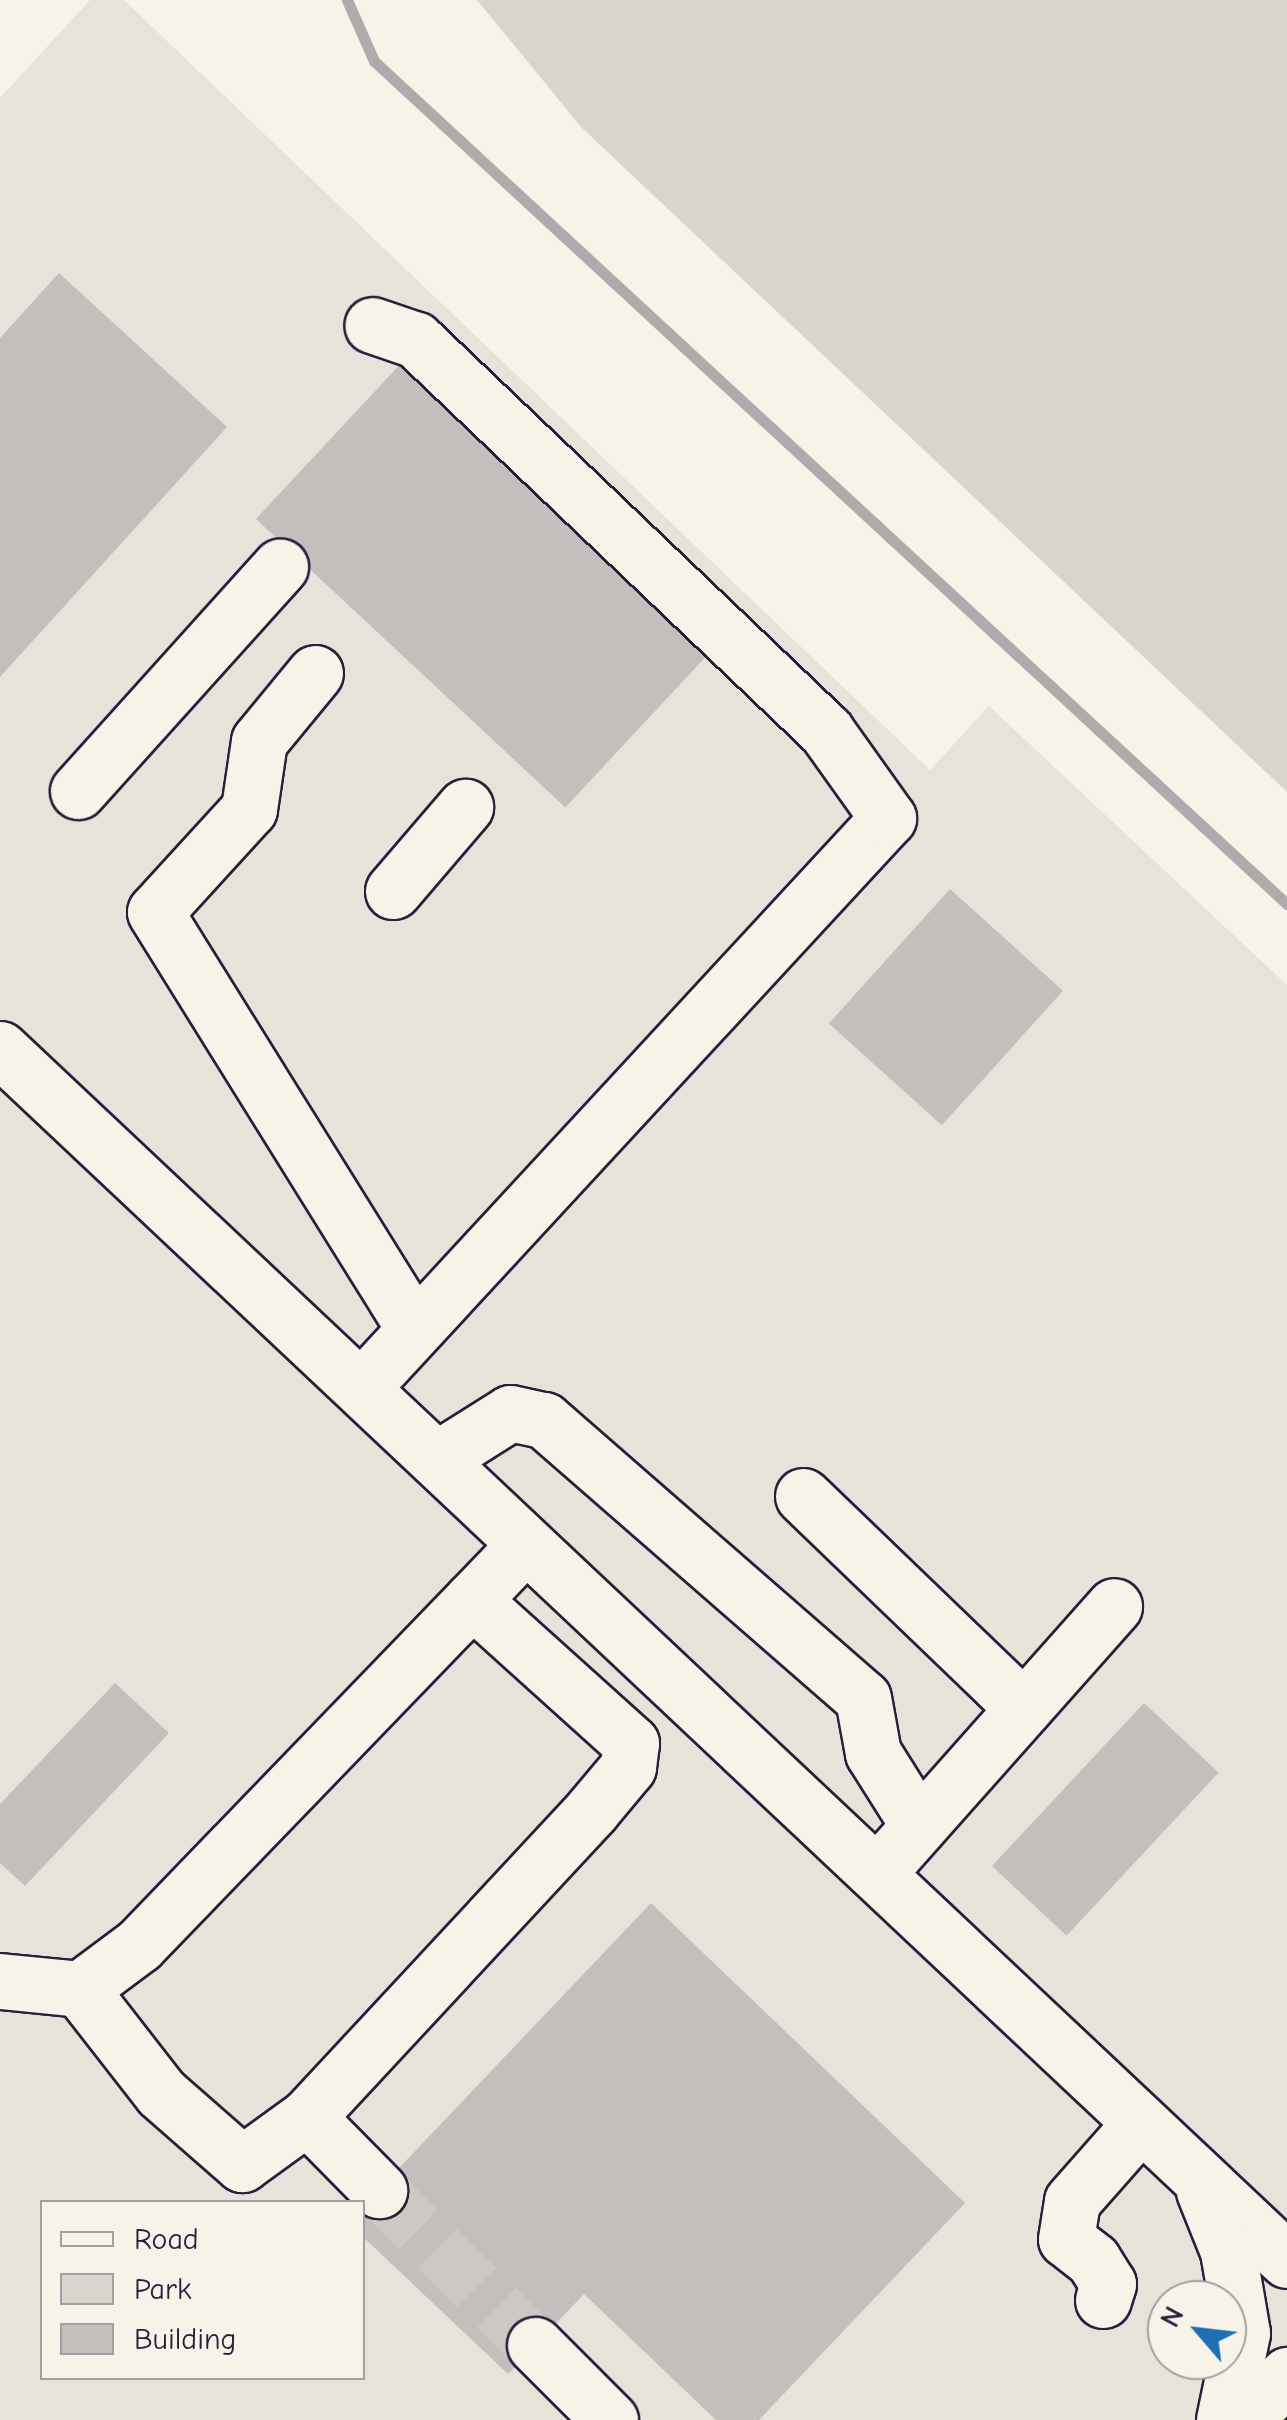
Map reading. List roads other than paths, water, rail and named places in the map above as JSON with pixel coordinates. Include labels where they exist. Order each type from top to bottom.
[{"type":"street","points":[[362,1387],[888,818],[826,730],[416,340],[372,325]]},
{"type":"street","points":[[78,791],[280,567]]},
{"type":"street","points":[[315,673],[259,741],[248,809],[155,912],[415,1329]]},
{"type":"street","points":[[393,891],[465,808]]},
{"type":"street","points":[[0,1049],[1287,2260]]},
{"type":"street","points":[[437,1459],[510,1414],[544,1420],[863,1698],[874,1754],[919,1826]]},
{"type":"street","points":[[803,1496],[1023,1708]]},
{"type":"street","points":[[0,1981],[80,1989],[139,1945],[526,1544]]},
{"type":"street","points":[[472,1600],[631,1743]]},
{"type":"street","points":[[876,1874],[1114,1606]]},
{"type":"street","points":[[631,1743],[696,1706]]},
{"type":"street","points":[[80,1989],[162,2092],[242,2164],[306,2117],[592,1810],[628,1767],[631,1743]]},
{"type":"street","points":[[306,2117],[379,2190]]},
{"type":"street","points":[[1103,2300],[1108,2284],[1094,2260],[1066,2239],[1072,2201],[1140,2124]]},
{"type":"street","points":[[1199,2178],[1287,2204]]},
{"type":"street","points":[[1199,2178],[1228,2251],[1242,2333],[1224,2420]]},
{"type":"street","points":[[535,2346],[610,2420]]},
{"type":"street","points":[[1245,2420],[1287,2374]]},
{"type":"waterway","points":[[347,0],[374,61],[1287,904]]},
{"type":"tunnel","points":[[379,2190],[535,2345]]}]
